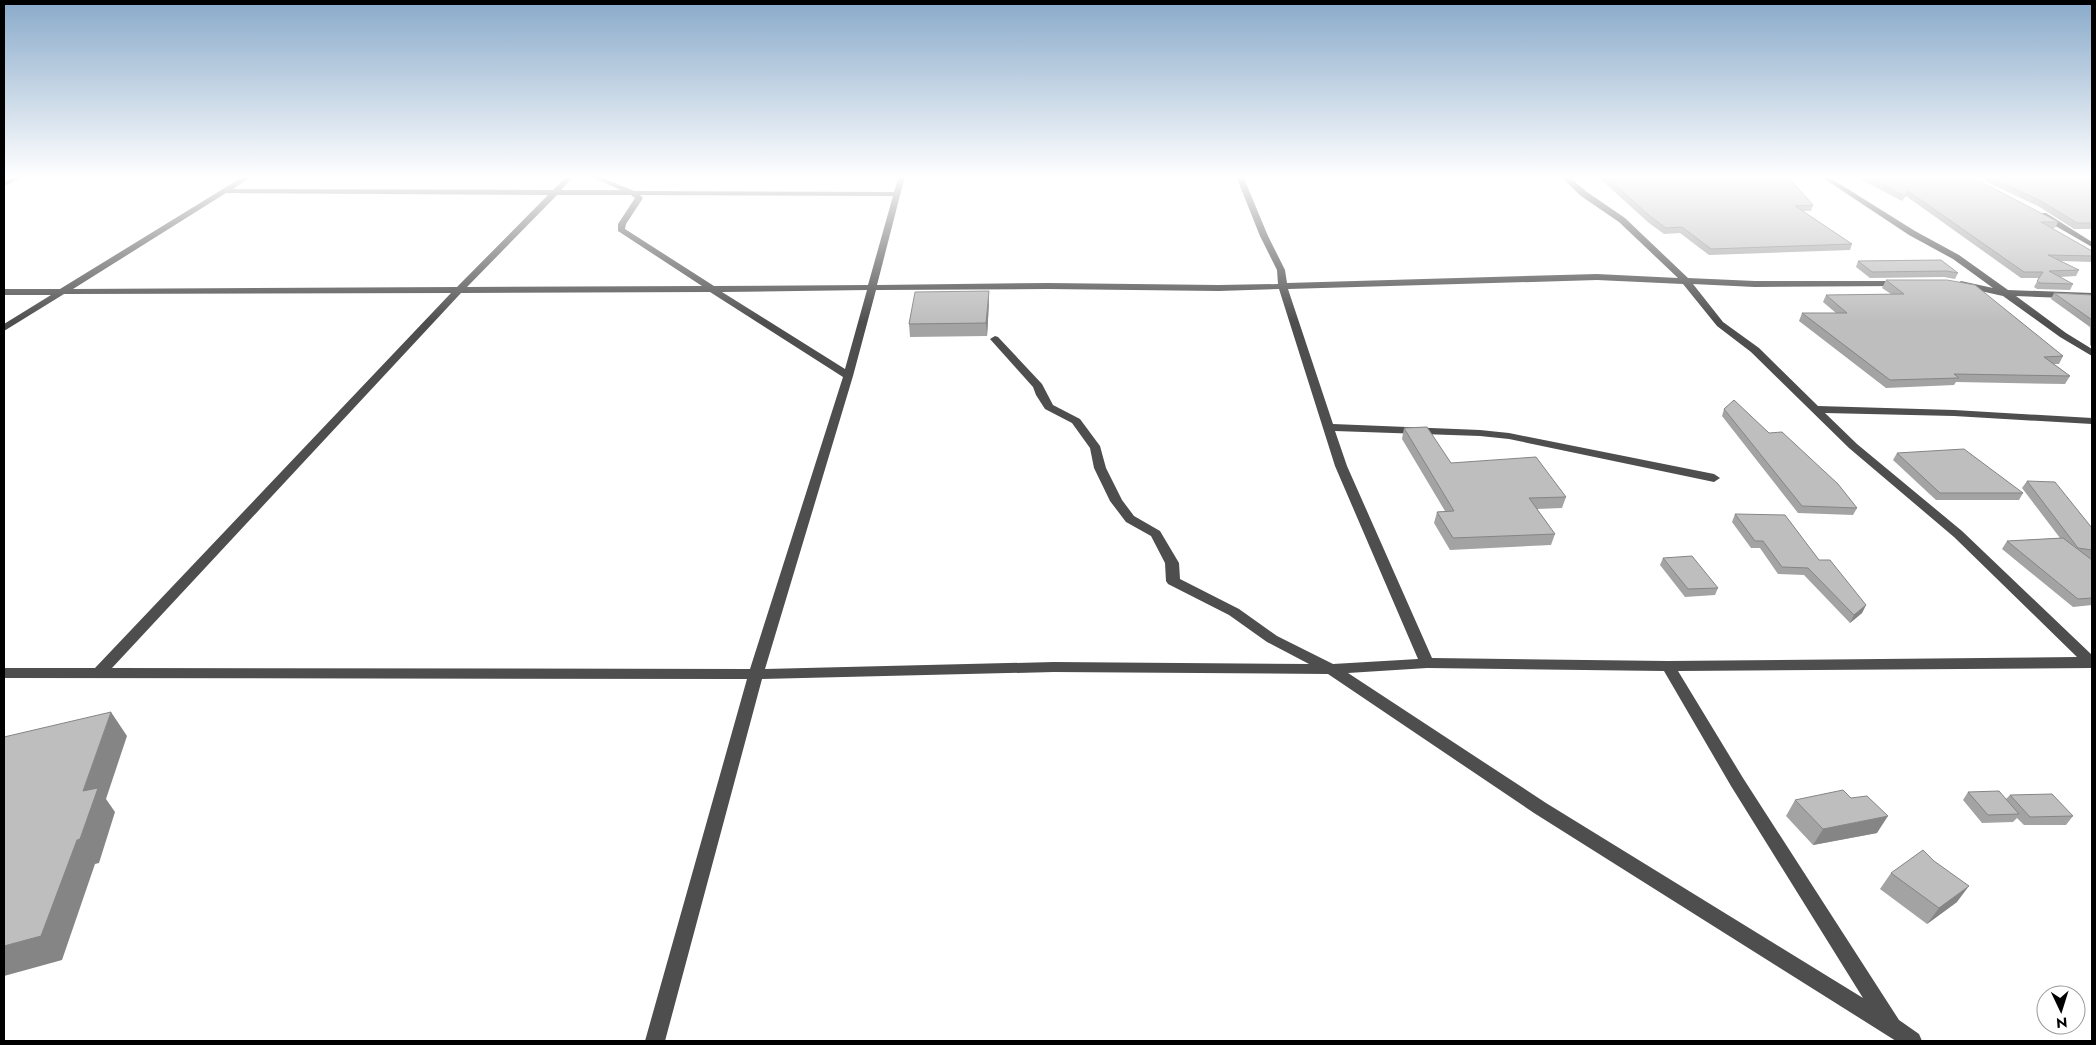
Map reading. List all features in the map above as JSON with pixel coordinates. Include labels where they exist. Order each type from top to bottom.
[{"type":"street","points":[[4,328],[169,225]]},
{"type":"street","points":[[100,672],[460,289],[523,225]]},
{"type":"street","points":[[623,225],[621,229],[626,234],[715,289],[744,311],[848,376]]},
{"type":"street","points":[[655,1041],[756,674],[848,376],[889,225]]},
{"type":"street","points":[[1260,225],[1281,270],[1283,286],[1342,466],[1427,663]]},
{"type":"street","points":[[1627,225],[1687,282],[1720,324],[1755,350],[1853,446],[1958,534],[2092,662]]},
{"type":"street","points":[[1899,225],[1956,257],[2004,293],[2092,353]]},
{"type":"street","points":[[2058,225],[2092,245]]},
{"type":"street","points":[[4,292],[1048,286],[1219,288],[1597,277],[1755,284],[1908,283]]},
{"type":"street","points":[[1954,284],[2004,293],[2092,296]]},
{"type":"street","points":[[995,339],[1034,381],[1049,407],[1076,421],[1096,448],[1100,468],[1116,501],[1130,519],[1156,534],[1172,563],[1173,581],[1234,612],[1272,639],[1331,668],[1540,808],[1896,1034],[1912,1041]]},
{"type":"street","points":[[1814,409],[1954,413],[2092,421]]},
{"type":"street","points":[[1329,427],[1480,433],[1509,436],[1714,478]]},
{"type":"street","points":[[4,673],[756,674],[1054,667],[1331,668],[1427,663],[1668,666],[2092,662]]},
{"type":"street","points":[[1668,666],[1737,782],[1896,1034]]},
{"type":"building","points":[[1662,225],[1823,225],[1852,244],[1711,249],[1682,227],[1666,228]]},
{"type":"building","points":[[1956,225],[2046,225],[2092,251],[2092,256],[2048,255],[2079,270],[2049,271],[2073,284],[2040,283],[2037,281],[2043,272],[2024,272]]},
{"type":"building","points":[[1941,260],[1958,273],[1947,271],[1872,272],[1858,261]]},
{"type":"building","points":[[1886,280],[1947,280],[1975,285],[2063,356],[2044,357],[2070,376],[1954,374],[1959,378],[1890,380],[1802,313],[1847,313],[1826,295],[1904,294]]},
{"type":"building","points":[[989,291],[986,323],[909,324],[915,292]]},
{"type":"building","points":[[2054,293],[2092,295],[2092,320]]},
{"type":"building","points":[[1734,400],[1769,433],[1782,432],[1838,484],[1857,508],[1802,506],[1724,409]]},
{"type":"building","points":[[1427,427],[1451,463],[1536,457],[1566,497],[1529,498],[1555,534],[1453,538],[1437,512],[1454,511],[1404,428]]},
{"type":"building","points":[[1964,449],[2023,493],[1940,493],[1897,453]]},
{"type":"building","points":[[2027,481],[2055,482],[2092,528],[2092,550],[2078,548]]},
{"type":"building","points":[[1735,514],[1785,515],[1819,560],[1830,560],[1866,605],[1854,615],[1808,568],[1782,567],[1763,541],[1755,541]]},
{"type":"building","points":[[2063,538],[2092,560],[2092,598],[2078,599],[2007,541]]},
{"type":"building","points":[[1692,556],[1718,588],[1688,589],[1663,558]]},
{"type":"building","points":[[111,712],[83,791],[98,788],[80,839],[77,840],[41,936],[4,946],[4,737]]},
{"type":"building","points":[[1843,790],[1851,798],[1867,796],[1888,816],[1823,829],[1795,800]]},
{"type":"building","points":[[1999,791],[2019,814],[1988,815],[1968,792]]},
{"type":"building","points":[[2052,794],[2073,816],[2030,817],[2010,795]]},
{"type":"building","points":[[1923,850],[1934,861],[1969,886],[1939,908],[1891,873]]}]
